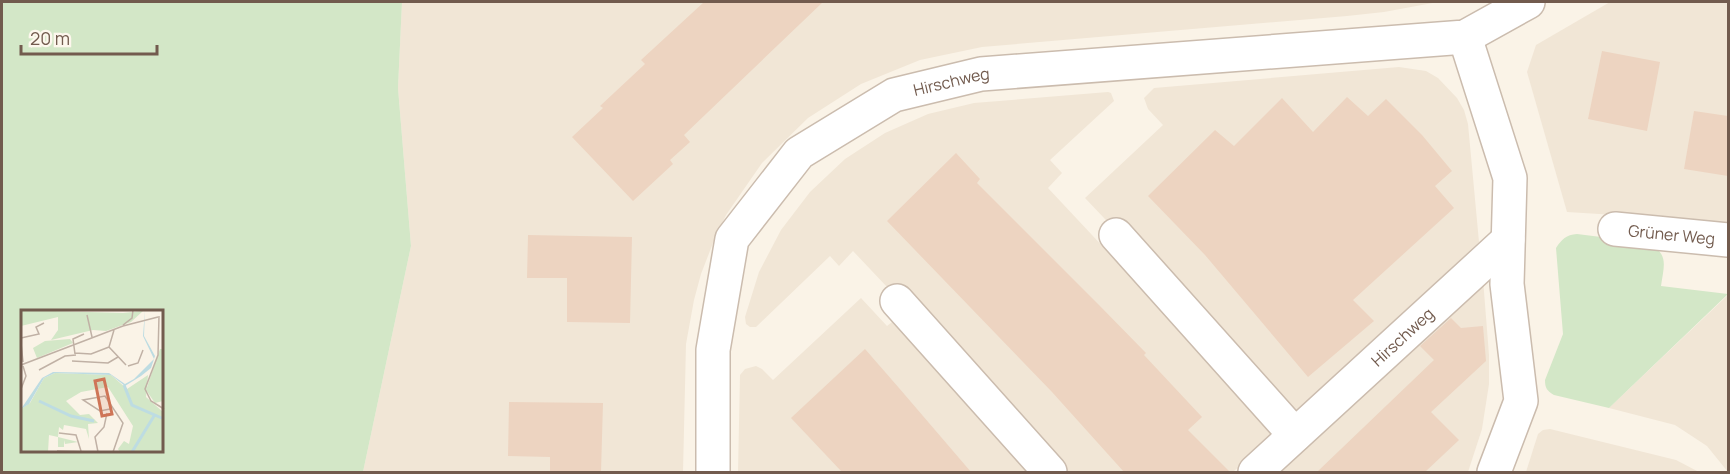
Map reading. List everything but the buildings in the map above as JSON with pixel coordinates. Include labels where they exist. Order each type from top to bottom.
[{"type":"street","name":"Hirschweg","points":[[712,472],[713,350],[732,239],[800,153],[894,95],[981,74],[1465,37],[1528,2]]},
{"type":"street","points":[[1465,37],[1510,178],[1508,284],[1521,400],[1494,472]]},
{"type":"street","name":"Grüner Weg","points":[[1615,229],[1728,240]]},
{"type":"street","points":[[1116,235],[1295,435]]},
{"type":"street","name":"Hirschweg","points":[[1255,472],[1508,240]]},
{"type":"street","points":[[897,301],[1050,472]]},
{"type":"shaded area","points":[[402,2],[1438,2],[1347,16],[982,47],[920,60],[861,84],[808,118],[762,163],[726,215],[713,243],[694,300],[686,344],[683,472],[363,472],[411,246],[398,88]]},
{"type":"shaded area","points":[[1610,2],[1728,2],[1728,222],[1567,212],[1527,72],[1536,45]]},
{"type":"shaded area","points":[[1399,67],[1426,71],[1438,78],[1457,98],[1464,110],[1468,124],[1479,242],[1298,411],[1289,413],[1085,198],[1163,125],[1148,109],[1144,98],[1154,88]]},
{"type":"shaded area","points":[[1111,93],[1114,101],[1050,160],[1062,173],[1048,188],[1268,423],[1271,434],[1268,440],[1233,472],[1062,472],[853,251],[839,266],[830,256],[756,327],[746,324],[745,317],[759,272],[781,230],[810,192],[845,159],[885,133],[928,114],[974,103]]},
{"type":"shaded area","points":[[1483,279],[1489,384],[1482,429],[1468,472],[1276,472]]},
{"type":"shaded area","points":[[1728,295],[1728,472],[1707,446],[1675,425],[1609,408]]},
{"type":"shaded area","points":[[861,298],[887,326],[892,322],[1033,472],[738,472],[740,375],[745,369],[756,366],[773,380]]},
{"type":"shaded area","points":[[1550,429],[1676,460],[1699,472],[1526,472],[1538,434]]},
{"type":"green space","points":[[2,2],[402,2],[398,88],[411,246],[363,472],[2,472]]},
{"type":"green space","points":[[1577,234],[1649,243],[1660,252],[1664,261],[1661,286],[1728,294],[1609,408],[1554,395],[1545,385],[1563,334],[1556,248],[1565,238]]}]
